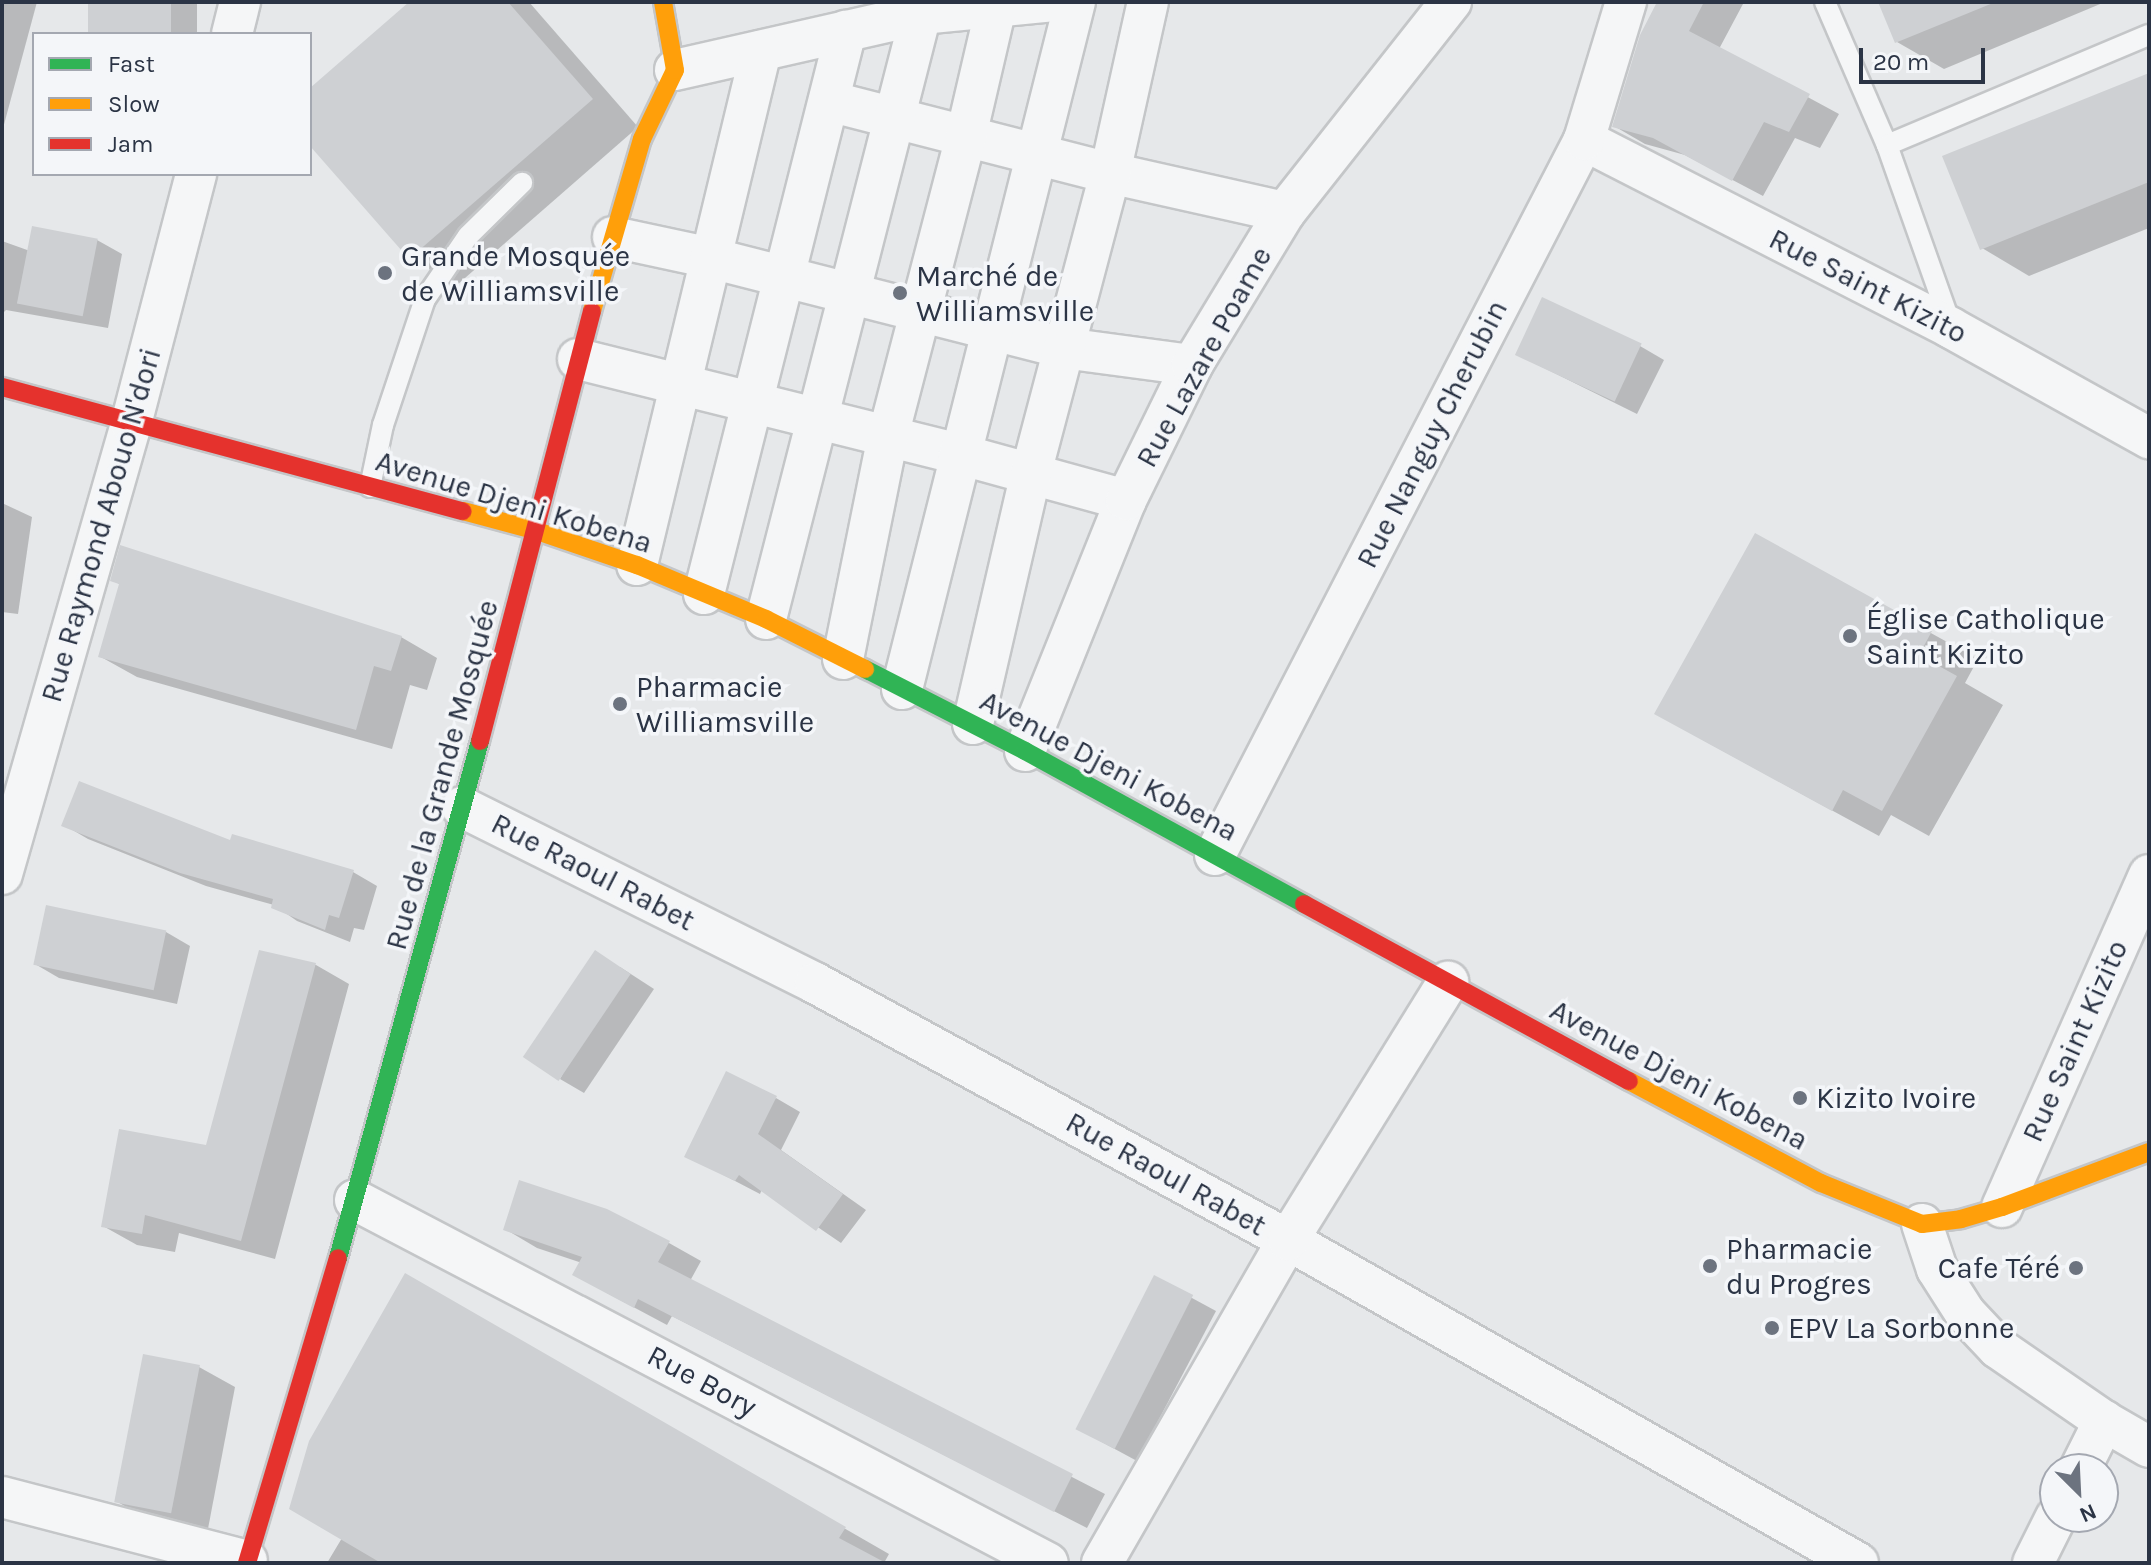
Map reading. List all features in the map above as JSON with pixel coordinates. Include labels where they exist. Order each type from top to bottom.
[{"type":"street","points":[[232,32],[240,2]]},
{"type":"street","points":[[663,2],[675,70],[921,14],[1046,2]]},
{"type":"street","points":[[902,689],[1075,2]]},
{"type":"street","points":[[973,724],[1031,473],[1110,173],[1148,2]]},
{"type":"street","name":"Rue Lazare Poame","points":[[1025,751],[1126,500],[1192,365],[1285,212],[1451,2]]},
{"type":"street","name":"Rue Nanguy Cherubin","points":[[1215,855],[1584,140],[1626,2]]},
{"type":"street","points":[[843,659],[888,436],[966,136],[996,7]]},
{"type":"street","points":[[766,619],[847,293],[921,14]]},
{"type":"street","points":[[704,594],[846,31]]},
{"type":"street","points":[[637,565],[761,51]]},
{"type":"street","name":"Rue de la Grande Mosquée","points":[[247,1562],[355,1200],[537,531],[578,359],[642,139],[675,70]]},
{"type":"street","points":[[829,101],[1110,173],[1285,212]]},
{"type":"street","name":"Rue Saint Kizito","points":[[1584,140],[1951,328],[2149,438]]},
{"type":"street","name":"Rue Raymond Abouo N'dori","points":[[2,874],[131,424],[195,176]]},
{"type":"street","points":[[613,237],[711,258],[1064,348],[1192,365]]},
{"type":"street","points":[[578,359],[959,454],[1126,500]]},
{"type":"street","name":"Avenue Djeni Kobena","points":[[2,387],[537,531],[637,565],[766,619],[1025,751],[1821,1183],[1922,1224],[1961,1219],[2002,1207],[2149,1152]]},
{"type":"street","name":"Rue Raoul Rabet","points":[[462,807],[815,983],[1288,1240],[1858,1563]]},
{"type":"street","name":"Rue Saint Kizito","points":[[2002,1207],[2149,875]]},
{"type":"street","points":[[1102,1563],[1288,1240],[1448,982]]},
{"type":"street","name":"Rue Bory","points":[[355,1200],[1048,1563]]},
{"type":"street","points":[[1922,1224],[1937,1269],[1965,1313],[1998,1348],[2104,1421],[2149,1447]]},
{"type":"street","points":[[2088,1453],[2104,1421]]},
{"type":"street","points":[[2,1497],[247,1562]]},
{"type":"street","points":[[2033,1563],[2048,1533]]},
{"type":"lane","points":[[1825,2],[1887,145],[1951,328]]},
{"type":"lane","points":[[1887,145],[2149,35]]},
{"type":"lane","points":[[370,487],[383,425],[425,299],[468,236],[522,183]]},
{"type":"building","points":[[88,2],[171,2],[171,32],[88,32]]},
{"type":"building","name":"Grande Mosquée de Williamsville","points":[[409,2],[508,2],[593,99],[409,259],[312,148],[312,86]]},
{"type":"building","points":[[1657,2],[1704,2],[1689,31],[1810,94],[1789,132],[1764,122],[1732,181],[1653,138],[1612,127],[1640,35]]},
{"type":"building","points":[[1878,2],[1993,2],[1993,3],[1895,43]]},
{"type":"building","points":[[2149,73],[2149,182],[1980,250],[1942,156]]},
{"type":"building","points":[[32,226],[98,239],[83,316],[17,304]]},
{"type":"building","points":[[1542,297],[1642,343],[1615,401],[1515,355]]},
{"type":"building","name":"Église Catholique Saint Kizito","points":[[1755,533],[1932,631],[1919,655],[1957,676],[1882,811],[1843,790],[1832,811],[1654,714]]},
{"type":"building","points":[[120,545],[402,636],[391,671],[374,666],[356,730],[98,657],[119,584],[110,581]]},
{"type":"building","points":[[79,781],[230,840],[232,834],[354,870],[339,918],[329,915],[325,930],[271,908],[273,899],[180,873],[61,826]]},
{"type":"building","points":[[46,905],[166,931],[154,990],[33,965]]},
{"type":"building","points":[[259,950],[316,963],[241,1241],[145,1215],[142,1234],[101,1227],[119,1129],[206,1145]]},
{"type":"building","points":[[595,950],[631,974],[559,1081],[523,1057]]},
{"type":"building","points":[[726,1071],[777,1096],[758,1134],[843,1194],[816,1231],[739,1175],[735,1181],[684,1157]]},
{"type":"building","points":[[519,1180],[607,1209],[670,1241],[658,1262],[1073,1474],[1054,1512],[638,1299],[634,1308],[572,1275],[582,1257],[503,1230]]},
{"type":"building","points":[[405,1273],[846,1527],[839,1538],[886,1563],[381,1563],[289,1509],[309,1441]]},
{"type":"building","points":[[1154,1275],[1193,1295],[1115,1449],[1075,1429]]},
{"type":"building","points":[[143,1354],[200,1365],[171,1513],[114,1502]]},
{"type":"traffic: fast","points":[[865,669],[1025,751],[1304,904]]},
{"type":"traffic: fast","points":[[338,1258],[480,741]]},
{"type":"traffic: slow","points":[[592,311],[642,139],[675,70],[663,2]]},
{"type":"traffic: slow","points":[[463,511],[537,531],[637,565],[766,619],[865,669]]},
{"type":"traffic: slow","points":[[1629,1081],[1821,1183],[1922,1224],[1961,1219],[2002,1207],[2149,1152]]},
{"type":"traffic: jam","points":[[480,741],[592,311]]},
{"type":"traffic: jam","points":[[2,387],[463,511]]},
{"type":"traffic: jam","points":[[1304,904],[1629,1081]]},
{"type":"traffic: jam","points":[[247,1563],[338,1258]]},
{"type":"place","name":"Grande Mosquée de Williamsville","points":[[385,273]]},
{"type":"place","name":"Marché de Williamsville","points":[[900,293]]},
{"type":"place","name":"Église Catholique Saint Kizito","points":[[1850,636]]},
{"type":"place","name":"Pharmacie Williamsville","points":[[620,704]]},
{"type":"place","name":"Kizito Ivoire","points":[[1800,1098]]},
{"type":"place","name":"Pharmacie du Progres","points":[[1710,1266]]},
{"type":"place","name":"Cafe Téré","points":[[2076,1268]]},
{"type":"place","name":"EPV La Sorbonne","points":[[1772,1328]]}]
